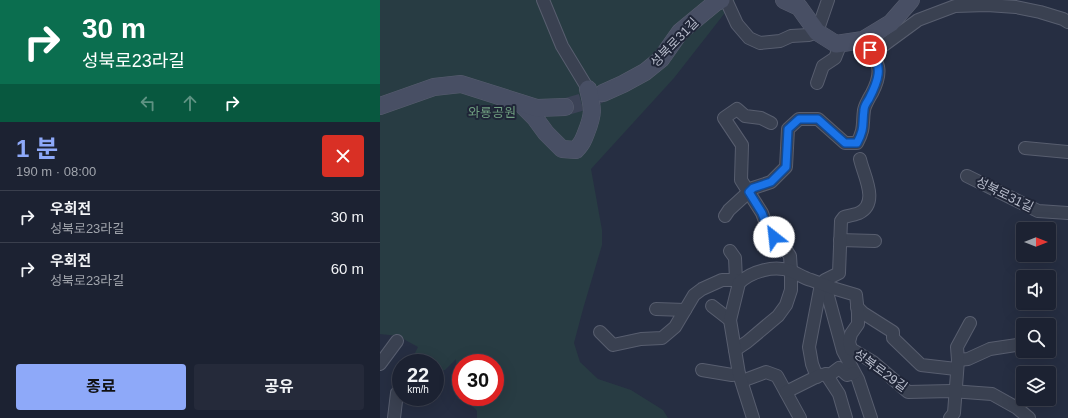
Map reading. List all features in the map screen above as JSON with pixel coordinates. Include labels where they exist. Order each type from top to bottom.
[{"type":"street","points":[[519,102],[535,118],[546,133],[562,148],[576,150],[583,142],[592,117],[596,91],[562,46],[543,0]]},
{"type":"street","name":"성북로31길","points":[[596,91],[623,84],[645,72],[661,59],[680,32],[715,3],[721,0]]},
{"type":"street","points":[[726,0],[738,24],[749,38],[760,44],[780,41],[791,36],[809,35],[817,32]]},
{"type":"street","points":[[784,0],[799,7],[817,32],[836,44],[863,40],[891,23],[911,0]]},
{"type":"street","points":[[817,32],[828,0]]},
{"type":"street","points":[[873,53],[918,20],[955,6],[986,5],[1016,7],[1040,12],[1068,22]]},
{"type":"street","points":[[725,216],[729,210],[753,188],[771,182],[786,167],[788,129],[799,119],[818,119],[845,143],[857,143],[862,134],[864,109],[878,82],[879,71],[877,61],[873,53],[863,40]]},
{"type":"street","points":[[817,83],[823,66],[835,58],[841,43]]},
{"type":"street","points":[[380,106],[434,87],[461,84],[537,108],[565,107]]},
{"type":"street","points":[[735,350],[778,316],[786,305],[792,290],[790,256],[768,229],[762,213],[741,180],[742,146],[724,118],[737,109],[745,116],[761,118],[771,123]]},
{"type":"street","points":[[1025,148],[1068,152]]},
{"type":"street","points":[[846,418],[840,394],[812,364],[808,347],[821,284],[825,280],[839,273],[841,221],[844,217],[860,212],[867,205],[870,192],[860,159]]},
{"type":"street","name":"성북로31길","points":[[967,176],[1038,211],[1068,213]]},
{"type":"street","points":[[840,240],[875,241]]},
{"type":"street","points":[[730,251],[735,258],[737,282],[730,320],[741,378],[753,418]]},
{"type":"street","points":[[600,332],[613,345],[641,339],[662,338],[674,327],[694,296],[702,289],[722,280],[737,282],[762,271],[780,269],[791,271],[821,284],[828,296],[843,351],[854,373],[871,418]]},
{"type":"street","name":"성북로29길","points":[[821,284],[856,295],[858,324],[851,334],[849,342],[851,349],[873,362],[908,392],[992,394],[1017,408],[1029,418]]},
{"type":"street","points":[[712,306],[730,320]]},
{"type":"street","name":"성북로29길","points":[[857,307],[863,313],[893,332],[893,338],[921,365],[957,364],[990,349],[1016,345]]},
{"type":"street","points":[[656,310],[685,310]]},
{"type":"street","points":[[950,418],[954,413],[957,347],[970,323]]},
{"type":"street","points":[[380,364],[397,341]]},
{"type":"street","points":[[786,392],[821,375],[831,374],[839,368],[847,374],[854,373]]},
{"type":"street","points":[[702,370],[741,378],[766,372],[777,376],[800,418]]},
{"type":"street","points":[[394,418],[395,406]]},
{"type":"green space","name":"와룡공원","points":[[380,0],[735,0],[674,78],[591,169],[602,230],[602,245],[574,343],[580,362],[598,379],[631,390],[663,410],[668,418],[477,418],[477,411],[472,406],[504,406],[504,354],[452,354],[452,363],[444,370],[444,354],[414,354],[418,347],[398,336],[380,334]]},
{"type":"tunnel","points":[[565,107],[589,100],[603,93]]},
{"type":"route","points":[[774,237],[768,229],[762,213],[749,192],[753,188],[771,182],[786,167],[788,129],[799,119],[818,119],[845,143],[857,143],[862,134],[864,109],[878,82],[879,71],[877,61],[870,50]]}]
